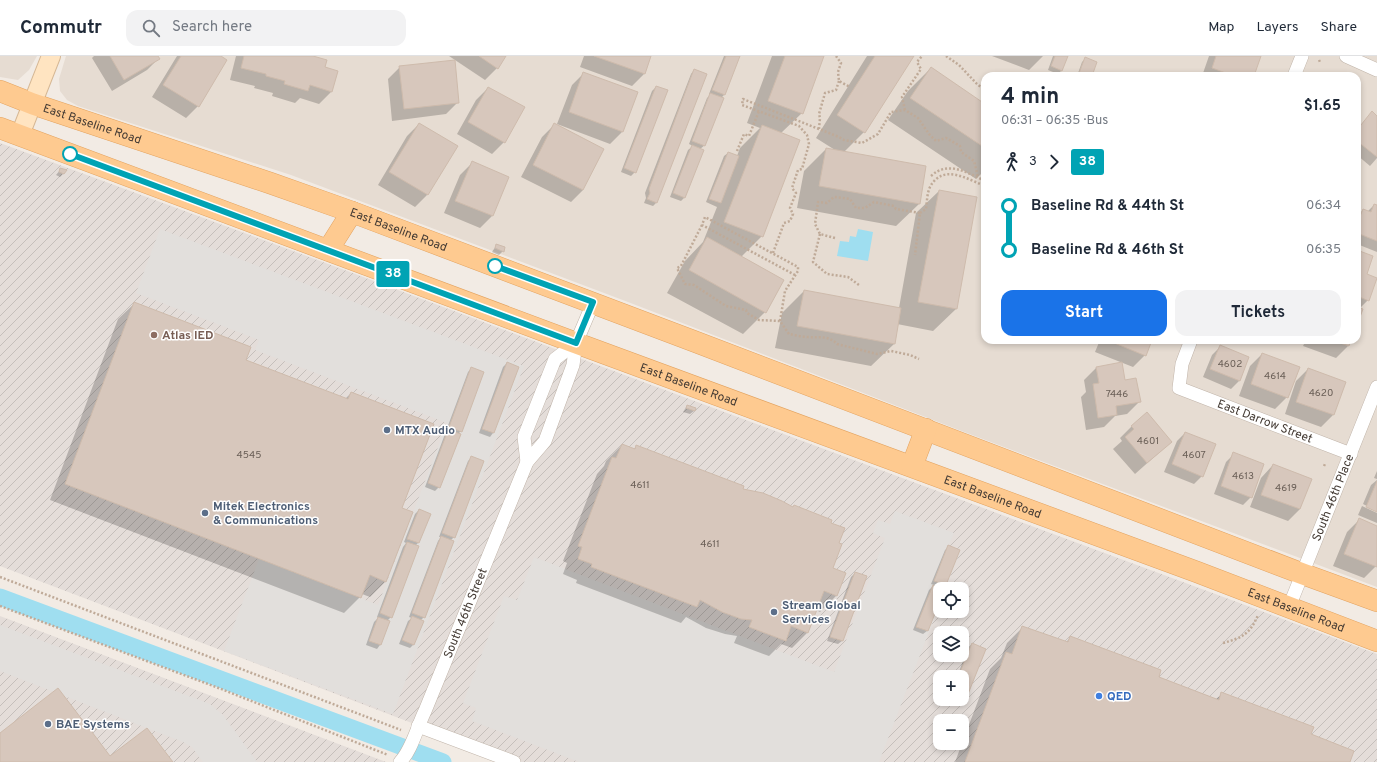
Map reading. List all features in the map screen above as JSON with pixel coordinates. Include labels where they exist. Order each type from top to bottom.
[{"type":"main road","name":"East Baseline Road","points":[[0,91],[33,104],[352,212],[593,302],[1377,601]]},
{"type":"main road","name":"East Baseline Road","points":[[0,128],[576,343],[912,466],[1377,641]]},
{"type":"main road","points":[[328,250],[352,212]]},
{"type":"main road","points":[[912,466],[926,429]]},
{"type":"street","points":[[20,135],[51,56]]},
{"type":"street","points":[[1296,72],[1302,56]]},
{"type":"street","points":[[1346,56],[1377,70]]},
{"type":"street","name":"South 46th Street","points":[[403,760],[425,711],[527,462],[545,441],[574,365],[576,343],[593,302]]},
{"type":"street","name":"South 46th Street","points":[[527,462],[524,437],[555,359],[576,343]]},
{"type":"street","name":"East Darrow Street","points":[[1190,344],[1182,364],[1179,388],[1351,454]]},
{"type":"street","name":"South 46th Place","points":[[1289,607],[1377,387]]},
{"type":"street","points":[[415,734],[514,762]]},
{"type":"path","points":[[819,129],[819,114],[825,93],[836,90],[839,81],[838,72],[841,63],[836,56]]},
{"type":"path","points":[[905,110],[902,97],[921,69],[917,62],[922,56]]},
{"type":"path","points":[[946,56],[959,65],[981,87]]},
{"type":"path","points":[[839,81],[850,87]]},
{"type":"path","points":[[773,253],[784,223],[790,221],[793,214],[790,208],[796,193],[792,188],[798,170],[802,169],[806,159],[809,144],[806,135],[799,126],[742,104],[743,99],[844,140],[862,143],[878,134],[891,112],[905,110],[918,118],[936,141],[946,138],[960,146],[960,152],[974,161],[978,177]]},
{"type":"path","points":[[737,151],[744,134],[749,136],[759,111]]},
{"type":"path","points":[[931,176],[934,173],[948,168],[959,169],[981,179]]},
{"type":"path","points":[[859,286],[848,277],[827,274],[814,262],[820,234],[815,224],[818,202],[827,203],[834,197],[850,200],[856,208],[865,208],[874,202],[894,206],[896,209],[920,213],[926,209],[930,188],[939,176],[952,173],[981,184]]},
{"type":"path","points":[[915,255],[920,213]]},
{"type":"path","points":[[780,321],[759,320],[747,313],[746,310],[726,306],[694,285],[685,284],[677,268],[681,266],[706,217],[797,265],[798,269],[785,291],[780,321],[789,334],[810,338],[818,336],[832,339],[837,344],[877,354],[891,351],[910,355],[919,359]]},
{"type":"path","points":[[702,226],[795,275]]},
{"type":"path","points":[[820,234],[835,238]]},
{"type":"path","points":[[0,577],[415,734]]},
{"type":"path","points":[[0,606],[216,687],[403,760]]},
{"type":"path","points":[[1223,643],[1239,638],[1248,632],[1259,613]]},
{"type":"shaded area","points":[[0,56],[37,56],[29,70],[18,80],[0,77]]},
{"type":"shaded area","points":[[66,56],[1377,56],[1377,587],[959,430],[628,302],[291,175],[78,106],[67,100],[60,91],[59,79]]},
{"type":"shaded area","points":[[0,143],[1377,654],[1377,762],[514,762],[0,566]]},
{"type":"shaded area","points":[[160,229],[524,366],[393,714],[224,651],[259,559],[378,605],[447,423],[255,350],[259,340],[136,293]]},
{"type":"shaded area","points":[[895,511],[954,533],[948,547],[960,552],[948,582],[933,582],[933,618],[934,618],[879,762],[579,762],[472,721],[476,708],[463,703],[504,596],[517,600],[534,557],[834,672],[885,538],[873,533],[878,520],[890,524]]},
{"type":"shaded area","points":[[0,616],[386,762],[0,762]]},
{"type":"shaded area","points":[[0,625],[210,704],[223,715],[257,762],[203,762],[192,747],[183,742],[0,671]]},
{"type":"water","points":[[858,229],[873,232],[868,261],[837,256],[840,241],[849,242],[850,236],[856,237]]},
{"type":"building","points":[[110,56],[158,56],[160,59],[124,80]]},
{"type":"building","points":[[181,56],[221,56],[227,60],[199,107],[163,85]]},
{"type":"building","points":[[244,56],[313,56],[327,60],[325,67],[338,71],[332,92],[310,85],[308,91],[284,84],[285,81],[266,76],[266,74],[241,68]]},
{"type":"building","points":[[479,56],[506,56],[498,69]]},
{"type":"building","points":[[594,56],[651,56],[645,74]]},
{"type":"building","points":[[726,56],[740,56],[725,95],[712,90]]},
{"type":"building","points":[[785,56],[824,56],[803,114],[768,101]]},
{"type":"building","points":[[875,56],[914,56],[865,133],[837,115]]},
{"type":"building","points":[[1055,56],[1068,56],[1062,71],[1051,66]]},
{"type":"building","points":[[1216,56],[1261,56],[1255,72],[1223,72],[1212,68]]},
{"type":"building","points":[[1085,57],[1097,62],[1093,72],[1079,72]]},
{"type":"building","points":[[455,60],[459,103],[404,109],[399,66]]},
{"type":"building","points":[[931,67],[981,101],[981,145],[910,98]]},
{"type":"building","points":[[694,69],[707,74],[657,203],[647,199],[650,193],[649,189]]},
{"type":"building","points":[[583,72],[638,92],[623,132],[569,112]]},
{"type":"building","points":[[656,86],[668,90],[636,173],[624,168]]},
{"type":"building","points":[[488,87],[525,107],[505,143],[468,122]]},
{"type":"building","points":[[710,93],[724,98],[705,146],[692,141]]},
{"type":"building","points":[[1372,111],[1377,116],[1377,157],[1361,144],[1361,125]]},
{"type":"building","points":[[419,123],[458,146],[428,195],[389,172]]},
{"type":"building","points":[[554,123],[604,149],[583,190],[533,165]]},
{"type":"building","points":[[762,125],[800,140],[763,237],[724,222]]},
{"type":"building","points":[[692,145],[704,150],[685,198],[673,193]]},
{"type":"building","points":[[826,148],[926,166],[920,204],[819,186]]},
{"type":"building","points":[[728,152],[739,156],[721,203],[709,199]]},
{"type":"building","points":[[472,161],[509,177],[493,216],[455,201]]},
{"type":"building","points":[[60,168],[67,170],[64,174],[59,172]]},
{"type":"building","points":[[939,190],[977,197],[957,309],[918,302]]},
{"type":"building","points":[[1374,204],[1377,205],[1377,241],[1361,235],[1361,214],[1363,209],[1371,212]]},
{"type":"building","points":[[707,237],[784,280],[766,313],[689,270]]},
{"type":"building","points":[[496,244],[505,247],[504,252],[495,248]]},
{"type":"building","points":[[1361,252],[1373,256],[1367,274],[1377,278],[1369,301],[1361,298]]},
{"type":"building","points":[[804,290],[901,308],[895,344],[797,326]]},
{"type":"building","points":[[134,302],[251,347],[246,360],[348,399],[351,392],[434,424],[402,508],[413,512],[386,582],[370,575],[361,598],[65,484]]},
{"type":"building","points":[[1117,344],[1150,344],[1146,356]]},
{"type":"building","points":[[1220,345],[1249,357],[1240,381],[1210,369]]},
{"type":"building","points":[[1262,353],[1300,367],[1288,398],[1251,384]]},
{"type":"building","points":[[507,362],[519,367],[494,433],[482,429]]},
{"type":"building","points":[[1122,362],[1125,380],[1136,378],[1141,402],[1116,406],[1117,415],[1098,418],[1093,384],[1099,383],[1096,367]]},
{"type":"building","points":[[471,367],[484,372],[462,432],[449,427]]},
{"type":"building","points":[[1308,368],[1346,382],[1334,415],[1296,402]]},
{"type":"building","points":[[687,405],[696,408],[695,411],[686,408]]},
{"type":"building","points":[[1147,412],[1172,442],[1147,463],[1125,437],[1134,429],[1131,426]]},
{"type":"building","points":[[448,430],[461,434],[440,488],[428,483]]},
{"type":"building","points":[[1185,432],[1216,444],[1203,477],[1172,464]]},
{"type":"building","points":[[622,444],[635,449],[636,445],[744,486],[743,489],[763,493],[793,507],[794,505],[832,520],[831,523],[845,528],[839,543],[842,544],[833,568],[846,573],[837,596],[824,591],[808,633],[791,626],[786,641],[749,627],[752,620],[741,619],[722,612],[700,600],[697,607],[591,567],[592,564],[578,559],[582,547],[578,546],[612,457],[616,458]]},
{"type":"building","points":[[1233,452],[1264,464],[1252,498],[1221,486]]},
{"type":"building","points":[[471,456],[484,461],[455,538],[442,533]]},
{"type":"building","points":[[1273,464],[1312,479],[1300,509],[1261,495]]},
{"type":"building","points":[[1377,481],[1377,512],[1366,507]]},
{"type":"building","points":[[419,509],[431,514],[419,543],[407,539]]},
{"type":"building","points":[[1359,518],[1377,526],[1377,567],[1344,554]]},
{"type":"building","points":[[441,536],[454,541],[425,618],[412,613]]},
{"type":"building","points":[[407,542],[419,546],[392,618],[380,613]]},
{"type":"building","points":[[948,545],[960,550],[947,582],[934,581]]},
{"type":"building","points":[[855,572],[867,576],[843,641],[830,637]]},
{"type":"building","points":[[933,585],[933,618],[928,631],[916,627]]},
{"type":"building","points":[[412,616],[424,621],[414,645],[402,640]]},
{"type":"building","points":[[378,617],[390,621],[381,645],[369,641]]},
{"type":"building","name":"QED","points":[[1022,626],[1068,642],[1070,636],[1161,670],[1159,677],[1219,700],[1221,692],[1314,727],[1311,734],[1354,751],[1350,762],[965,762],[1006,652],[1012,654]]},
{"type":"building","points":[[972,643],[986,649],[969,692],[969,670],[961,670],[964,662],[969,662],[969,650]]},
{"type":"building","name":"BAE Systems","points":[[58,688],[87,726],[94,722],[98,727],[92,732],[110,756],[147,728],[173,762],[0,762],[0,733]]},
{"type":"waterway","points":[[0,597],[443,762]]},
{"type":"bus line","name":"38","points":[[70,154],[576,343],[593,302],[495,266]]},
{"type":"place","name":"Atlas IED","points":[[154,335]]},
{"type":"place","name":"MTX Audio","points":[[387,430]]},
{"type":"place","name":"Mitek Electronics & Communications","points":[[205,513]]},
{"type":"place","name":"Stream Global Services","points":[[774,612]]},
{"type":"place","name":"QED","points":[[1099,696]]},
{"type":"place","name":"BAE Systems","points":[[48,724]]}]
